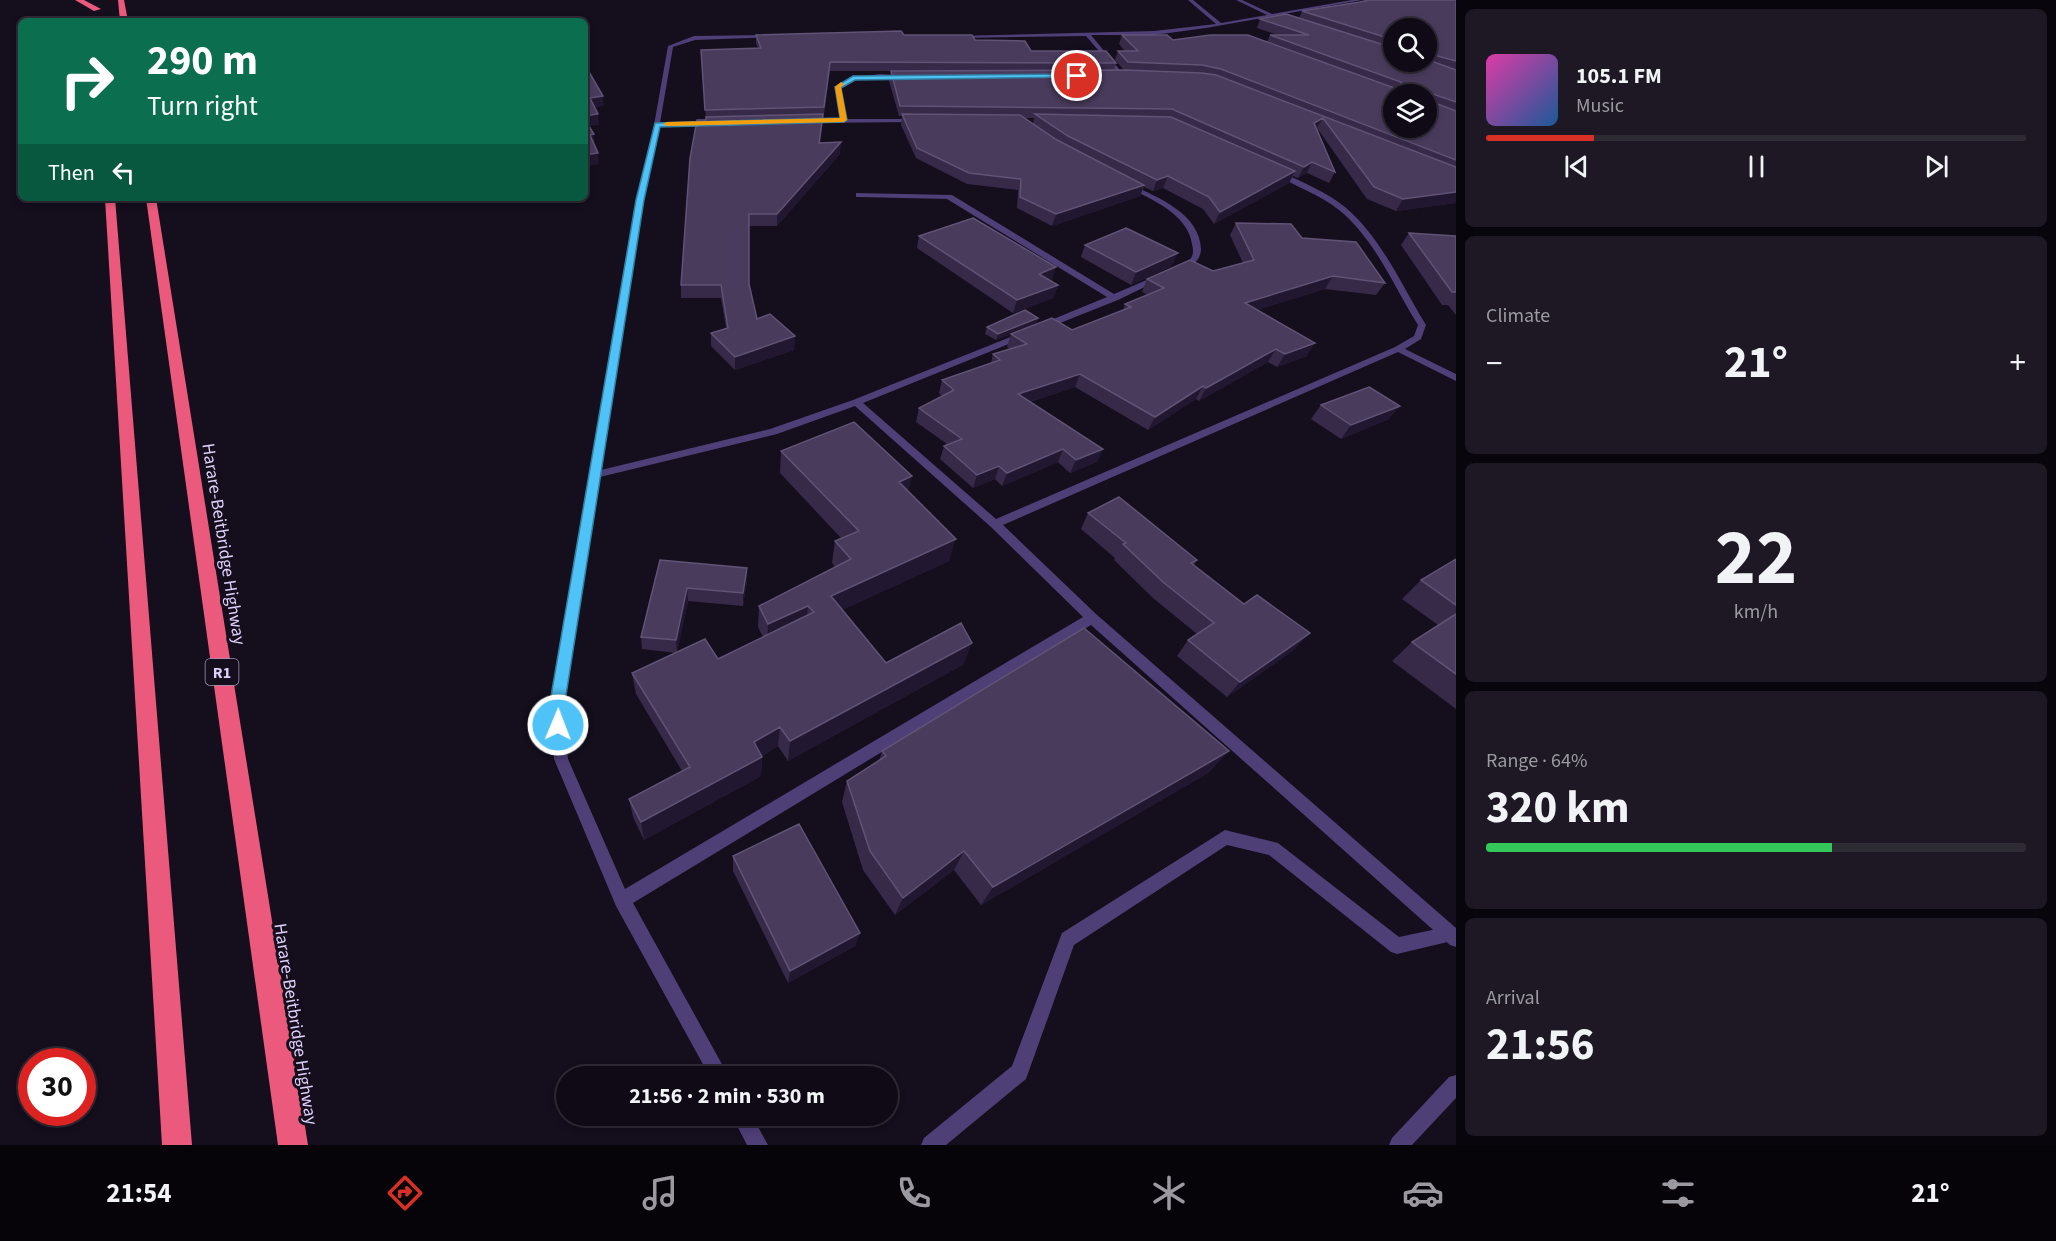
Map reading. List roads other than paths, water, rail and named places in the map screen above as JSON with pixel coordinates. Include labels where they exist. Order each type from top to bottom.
[{"type":"highway","points":[[78,0],[97,9]]},
{"type":"highway","points":[[96,0],[98,18]]},
{"type":"highway","points":[[121,0],[124,18]]},
{"type":"highway","points":[[110,201],[177,1145]]},
{"type":"highway","name":"Harare-Beitbridge Highway","points":[[151,201],[293,1145]]},
{"type":"street","points":[[1190,0],[1218,28]]},
{"type":"street","points":[[1238,0],[1285,20]]},
{"type":"street","points":[[953,36],[1154,33],[1206,27],[1218,28],[1360,0]]},
{"type":"street","points":[[1087,34],[1122,76]]},
{"type":"street","points":[[714,1066],[622,900],[561,759],[556,708],[640,200],[671,46],[673,43],[694,38],[777,37]]},
{"type":"street","points":[[844,120],[838,87],[842,83],[853,78],[911,76]]},
{"type":"street","points":[[1110,76],[1133,76]]},
{"type":"street","points":[[797,121],[926,122]]},
{"type":"street","points":[[657,124],[727,123]]},
{"type":"street","points":[[994,524],[1398,349],[1419,337],[1422,325],[1360,226],[1342,208],[1302,184],[1270,170]]},
{"type":"street","points":[[594,475],[773,432],[856,402],[1115,298],[1190,264],[1197,255],[1197,239],[1191,227],[1179,215],[1120,180]]},
{"type":"street","points":[[859,195],[949,197],[1115,298]]},
{"type":"street","points":[[1398,349],[1456,378]]},
{"type":"street","points":[[856,402],[994,524],[1092,618],[1454,936]]},
{"type":"street","points":[[622,900],[1092,618]]},
{"type":"street","points":[[931,1145],[1020,1072],[1068,939],[1225,837],[1273,848],[1397,946],[1454,936]]},
{"type":"street","points":[[1399,1145],[1456,1084]]},
{"type":"street","points":[[748,1126],[758,1145]]}]
